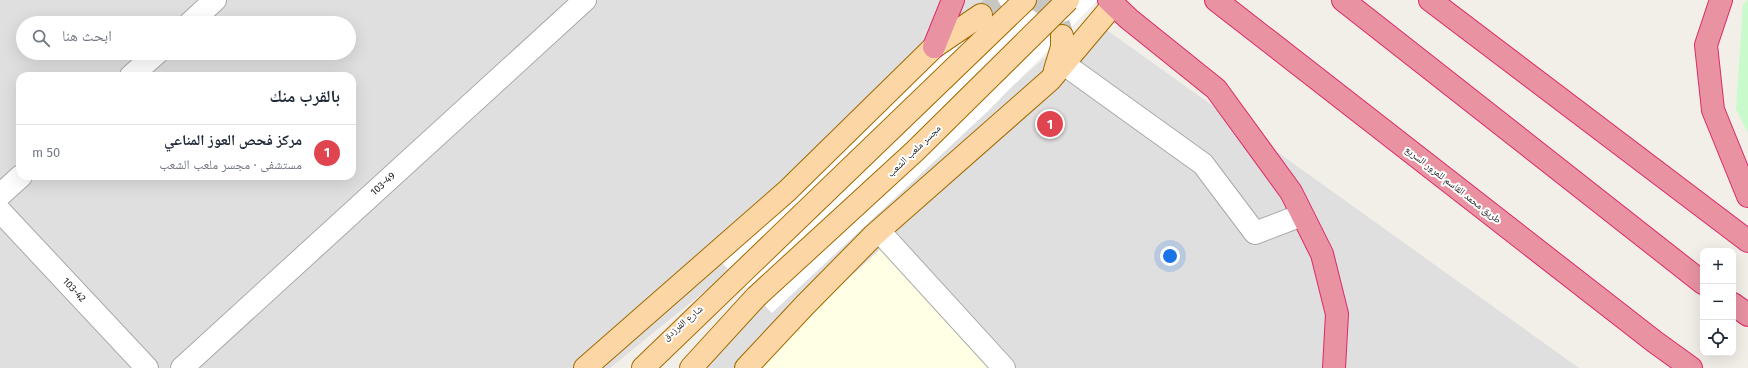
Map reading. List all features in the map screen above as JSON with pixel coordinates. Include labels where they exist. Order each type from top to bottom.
[{"type":"highway","points":[[934,47],[953,0]]},
{"type":"highway","name":"طريق محمد القاسم للمرور السريع","points":[[1216,0],[1655,342],[1691,368]]},
{"type":"highway","points":[[1343,0],[1700,281]]},
{"type":"highway","points":[[1430,0],[1748,241]]},
{"type":"highway","points":[[1721,0],[1706,45],[1713,110],[1748,196]]},
{"type":"highway","points":[[1111,2],[1216,90],[1291,192],[1322,254],[1337,314],[1334,368]]},
{"type":"highway","points":[[1736,306],[1748,315]]},
{"type":"main road","points":[[643,368],[1025,0]]},
{"type":"main road","name":"مجسر ملعب الشعب","points":[[691,368],[756,297],[915,150],[1068,0]]},
{"type":"main road","points":[[746,368],[805,305],[879,231],[1050,80],[1111,2]]},
{"type":"main road","points":[[586,368],[787,191],[934,47],[980,16]]},
{"type":"main road","points":[[1050,80],[1058,62],[1062,36]]},
{"type":"main road","name":"شارع الفرزدق","points":[[629,368],[736,277]]},
{"type":"street","points":[[198,16],[215,0]]},
{"type":"street","name":"103-49","points":[[182,368],[585,0]]},
{"type":"street","points":[[136,72],[149,60]]},
{"type":"street","points":[[1064,64],[1202,164],[1255,233],[1302,215]]},
{"type":"street","points":[[0,196],[17,180]]},
{"type":"street","name":"103-42","points":[[0,211],[147,368]]},
{"type":"street","points":[[879,231],[1004,368]]},
{"type":"shaded area","points":[[0,0],[1064,0],[610,368],[0,368]]},
{"type":"shaded area","points":[[1090,18],[1579,368],[690,368]]},
{"type":"shaded area","points":[[886,244],[1000,368],[751,368]]},
{"type":"green space","points":[[1747,0],[1748,133],[1736,109],[1743,5]]},
{"type":"pier","points":[[997,0],[1098,0],[988,111],[772,313],[721,262]]},
{"type":"tunnel","points":[[981,15],[1005,0]]},
{"type":"tunnel","points":[[1037,0],[1051,10],[1057,19],[1062,36]]},
{"type":"place","name":"مركز فحص العوز المناعي","points":[[1050,124]]}]
